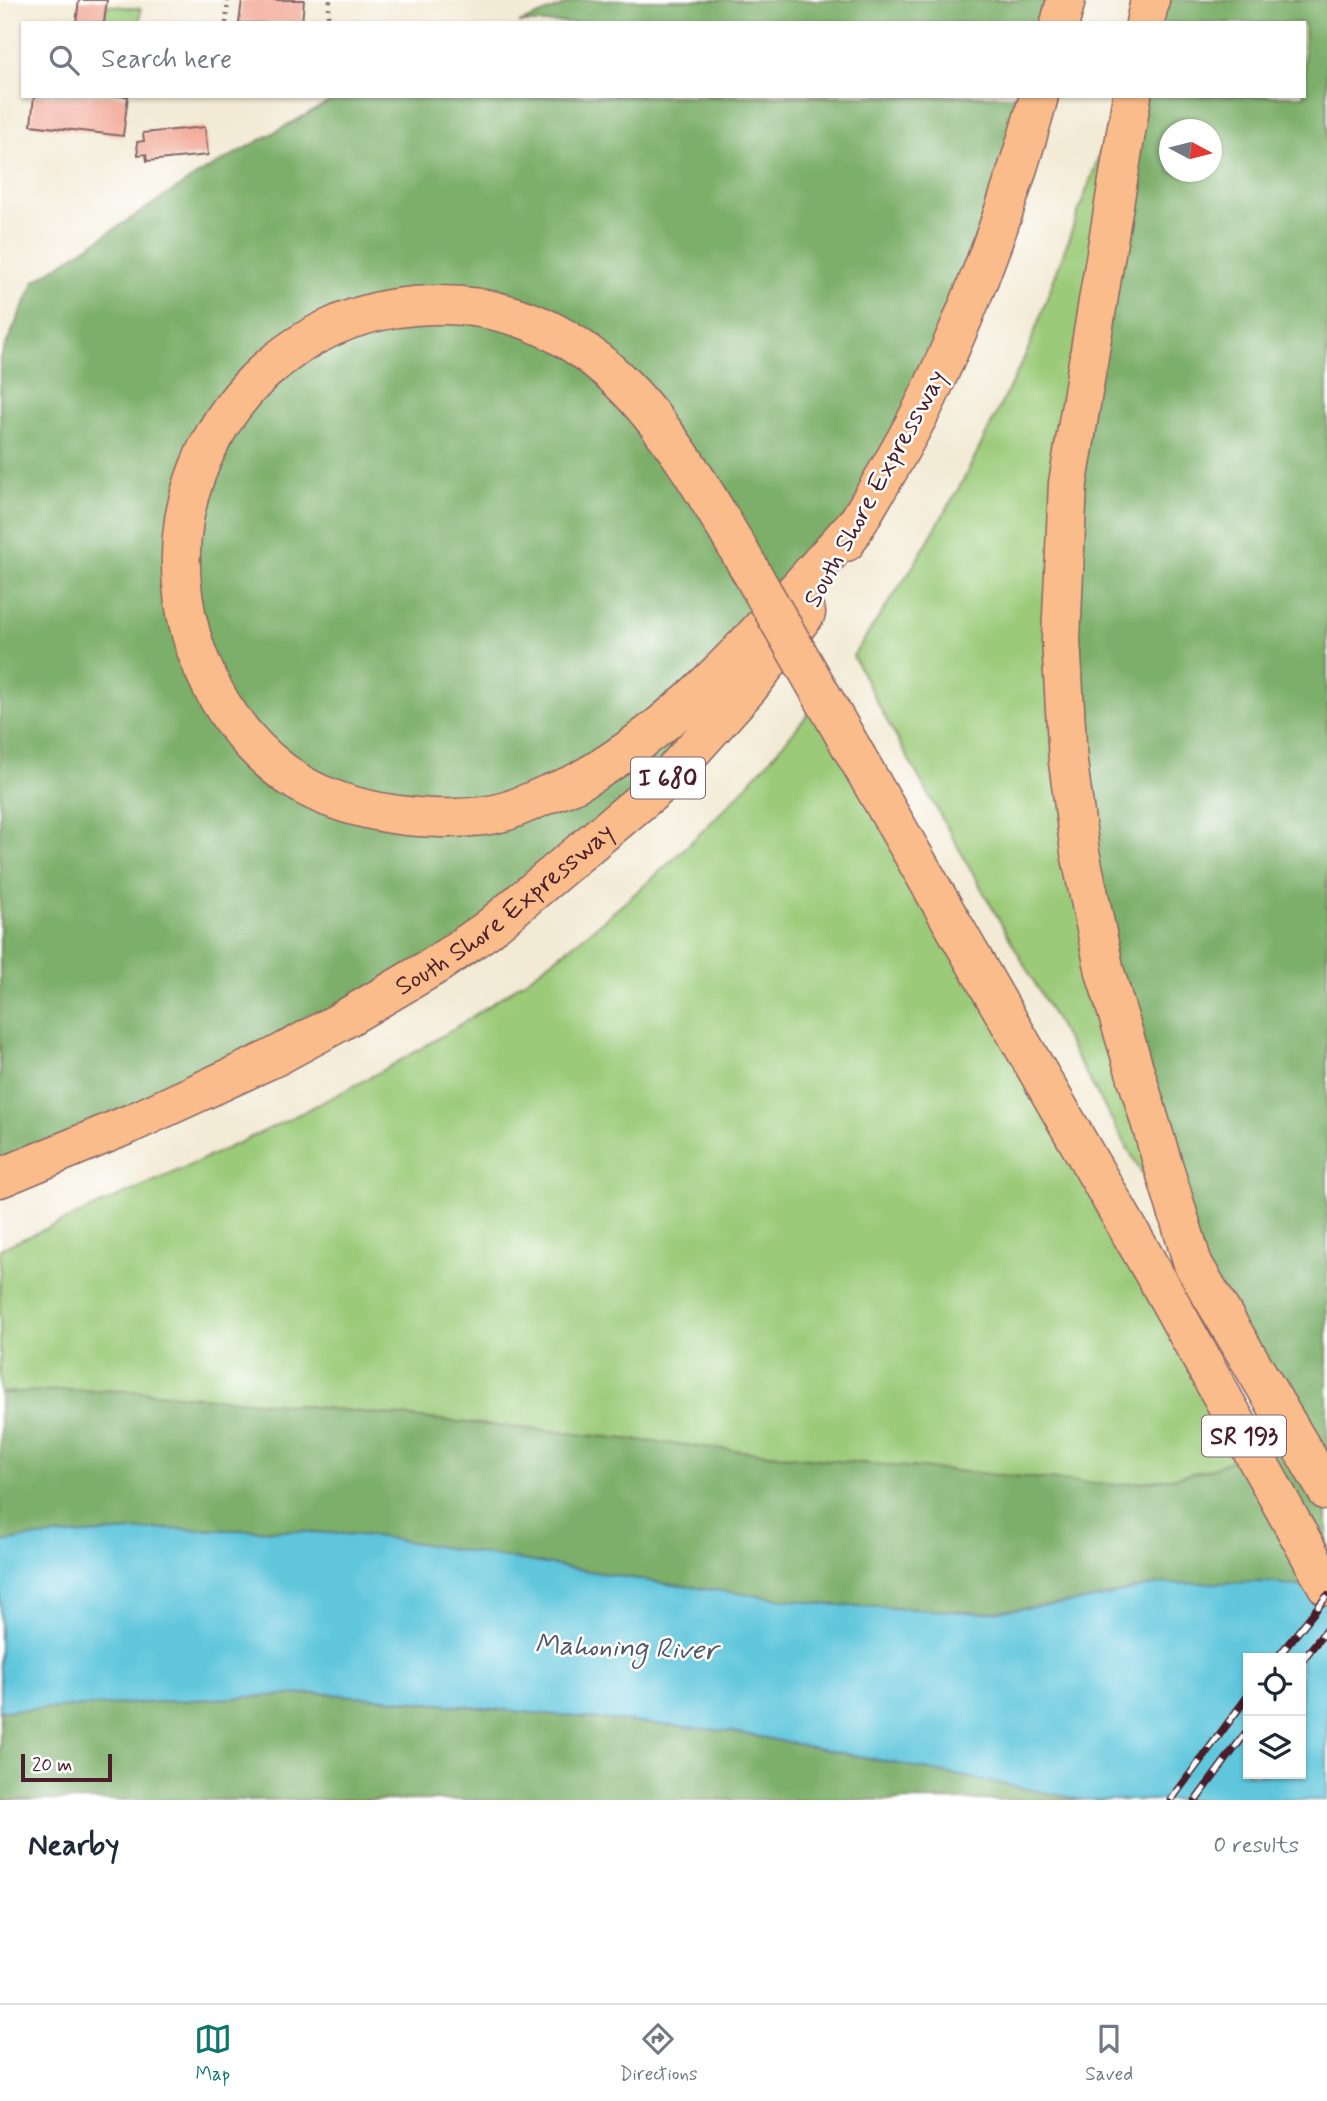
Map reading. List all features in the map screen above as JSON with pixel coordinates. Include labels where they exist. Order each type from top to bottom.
[{"type":"highway","points":[[1061,21],[1066,0]]},
{"type":"highway","points":[[1145,21],[1150,0]]},
{"type":"highway","name":"South Shore Expressway","points":[[0,1178],[132,1123],[275,1057],[436,965],[487,930],[664,782],[750,686],[803,618],[877,491],[927,399],[979,282],[1039,98]]},
{"type":"highway","name":"SR 193","points":[[1132,98],[1068,483],[1061,639],[1068,762],[1080,852],[1105,972],[1193,1264],[1327,1491]]},
{"type":"highway","name":"SR 193","points":[[860,519],[712,681],[642,740],[579,782],[503,812],[417,818],[372,811],[337,801],[300,784],[266,758],[233,722],[205,675],[191,636],[183,595],[181,560],[184,521],[203,456],[226,416],[249,388],[273,363],[314,334],[351,318],[394,307],[442,303],[482,308],[525,319],[552,331],[589,354],[632,393],[658,423],[697,478],[749,568],[858,759],[1161,1286],[1327,1586]]},
{"type":"path","points":[[226,21],[228,0]]},
{"type":"path","points":[[327,21],[330,0]]},
{"type":"green space","points":[[577,0],[1066,0],[1061,21],[524,21]]},
{"type":"green space","points":[[1150,0],[1327,0],[1327,1590],[1160,1584],[1084,1601],[983,1613],[822,1604],[667,1584],[374,1536],[295,1531],[164,1529],[25,1538],[0,1543],[0,1393],[130,1391],[304,1406],[838,1461],[1116,1485],[1167,1479],[1207,1470],[1253,1453],[1290,1429],[1193,1264],[1105,972],[1061,639],[1132,98],[1306,98],[1306,21],[1145,21]]},
{"type":"green space","points":[[106,5],[141,9],[139,21],[104,21]]},
{"type":"green space","points":[[336,98],[1038,98],[979,282],[750,686],[487,930],[0,1178],[0,358],[35,281],[199,174]]},
{"type":"green space","points":[[1121,98],[1193,1264],[853,656],[914,565],[964,479],[1028,350]]},
{"type":"green space","points":[[822,696],[1253,1453],[1207,1470],[1167,1479],[1116,1485],[838,1461],[304,1406],[130,1391],[0,1393],[0,1249],[198,1162],[344,1091],[452,1029],[512,990],[569,948],[679,854],[730,803]]},
{"type":"green space","points":[[321,1693],[729,1731],[1085,1800],[0,1800],[0,1711]]},
{"type":"water","name":"Mahoning River","points":[[164,1529],[295,1531],[374,1536],[667,1584],[822,1604],[983,1613],[1084,1601],[1160,1584],[1267,1582],[1327,1590],[1327,1800],[1084,1800],[729,1731],[321,1693],[0,1711],[0,1543],[25,1538]]},
{"type":"building","points":[[79,0],[107,0],[104,21],[76,21]]},
{"type":"building","points":[[242,0],[304,0],[302,21],[239,21]]},
{"type":"building","points":[[34,98],[128,98],[123,136],[31,125]]},
{"type":"building","points":[[205,127],[208,155],[147,161],[146,154],[138,155],[137,142],[144,141],[143,133]]},
{"type":"railway","points":[[1281,1653],[1327,1596]]},
{"type":"railway","points":[[1306,1656],[1327,1629]]},
{"type":"railway","points":[[1171,1800],[1243,1703]]},
{"type":"railway","points":[[1196,1800],[1243,1737]]}]
